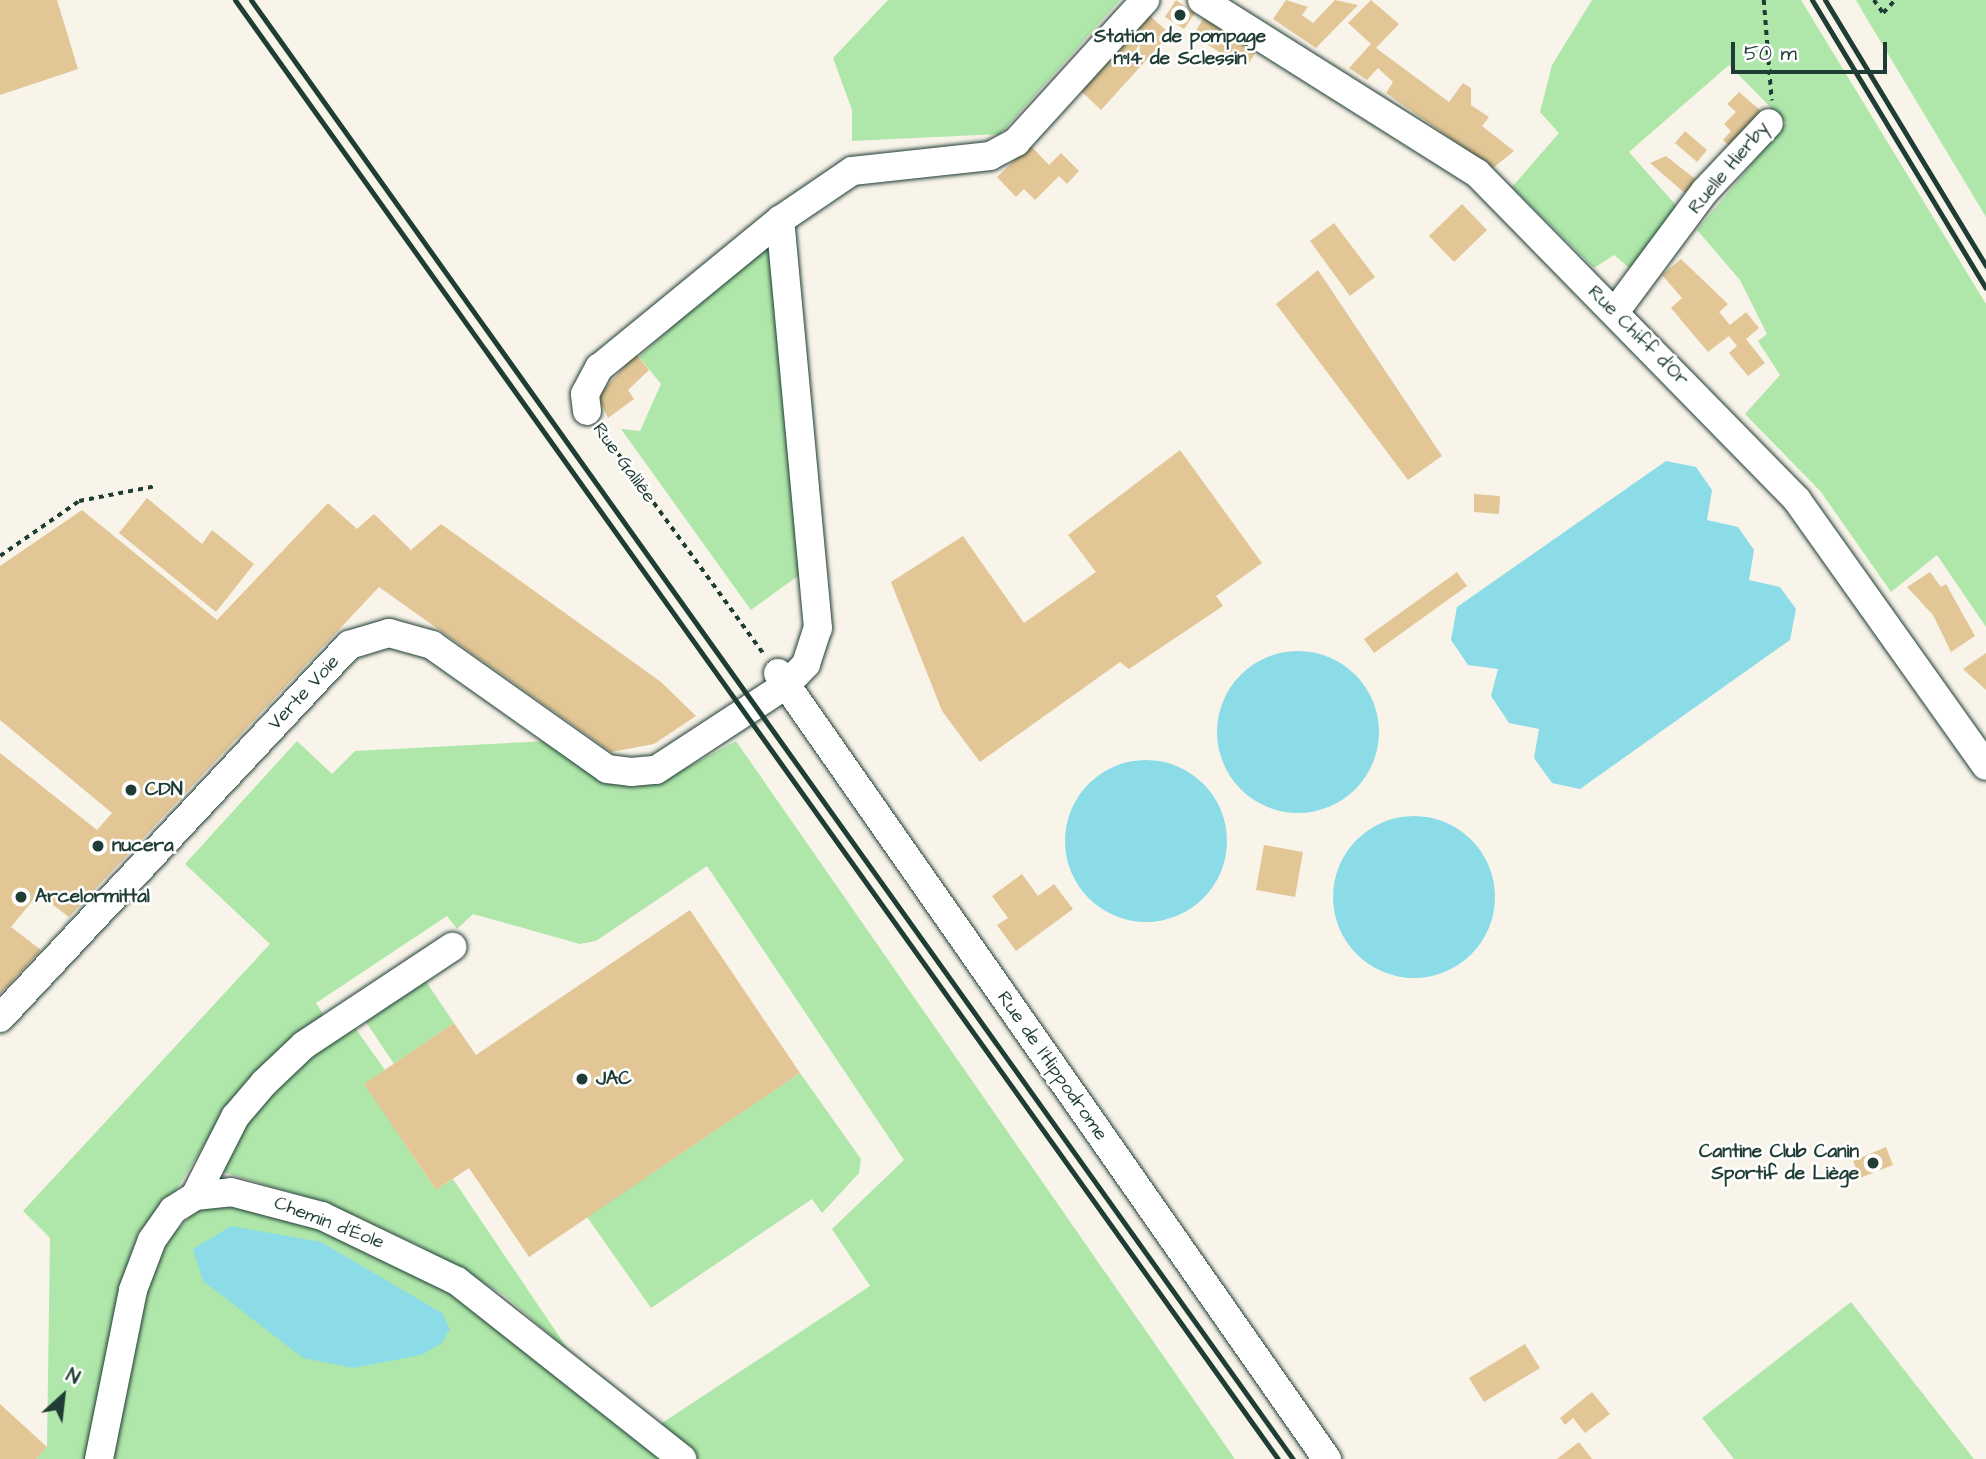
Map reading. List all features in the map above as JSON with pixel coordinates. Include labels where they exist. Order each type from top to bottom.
[{"type":"street","name":"Rue Galilée","points":[[587,411],[585,394],[599,368],[780,220],[852,171],[990,156],[1016,142],[1144,0]]},
{"type":"street","name":"Rue Chiff d'Or","points":[[1202,0],[1477,173],[1797,500],[1986,766]]},
{"type":"street","name":"Ruelle Hierby","points":[[1615,312],[1705,191],[1769,123]]},
{"type":"street","points":[[780,220],[818,628],[806,664],[782,679]]},
{"type":"street","name":"Verte Voie","points":[[0,1018],[349,645],[389,633],[432,645],[607,769],[631,772],[656,770],[782,679]]},
{"type":"street","name":"Rue de l'Hippodrome","points":[[782,679],[1327,1459]]},
{"type":"street","points":[[99,1459],[133,1290],[152,1240],[173,1209],[195,1195],[235,1117],[264,1083],[304,1045],[452,947]]},
{"type":"street","name":"Chemin d'Éole","points":[[195,1195],[231,1192],[274,1200],[369,1236],[457,1281],[682,1459]]},
{"type":"path","name":"Ruelle Hierby","points":[[1764,0],[1769,123]]},
{"type":"path","points":[[1874,0],[1884,13],[1895,0]]},
{"type":"path","name":"Rue Galilée","points":[[587,411],[782,679]]},
{"type":"path","points":[[0,556],[79,501],[156,486]]},
{"type":"green space","points":[[888,0],[1120,0],[1000,134],[852,141],[852,110],[833,58]]},
{"type":"green space","points":[[1592,0],[1801,0],[1986,304],[1986,627],[1937,555],[1891,592],[1821,492],[1745,414],[1780,375],[1758,341],[1767,334],[1740,280],[1697,230],[1786,123],[1729,65],[1629,152],[1681,211],[1633,271],[1614,255],[1594,268],[1512,187],[1559,133],[1540,112],[1552,65]]},
{"type":"green space","points":[[1856,0],[1986,0],[1986,217],[1864,14]]},
{"type":"green space","points":[[773,236],[802,573],[751,610],[621,429],[640,431],[661,384],[639,357]]},
{"type":"green space","points":[[297,741],[332,774],[355,751],[549,741],[602,778],[634,787],[660,782],[736,741],[1235,1459],[698,1459],[653,1429],[870,1286],[832,1229],[904,1160],[707,866],[596,941],[580,944],[473,914],[457,929],[447,916],[316,1003],[325,1017],[226,1110],[176,1190],[139,1232],[121,1282],[98,1427],[85,1459],[36,1459],[47,1447],[50,1238],[23,1211],[270,944],[185,864]]},
{"type":"green space","points":[[425,980],[454,1023],[394,1064],[366,1022]]},
{"type":"green space","points":[[353,1025],[385,1070],[365,1085],[436,1190],[453,1179],[569,1351],[504,1295],[422,1247],[327,1203],[223,1172],[244,1124],[311,1053]]},
{"type":"green space","points":[[800,1073],[861,1159],[859,1173],[822,1213],[812,1199],[651,1308],[587,1217]]},
{"type":"green space","points":[[228,1202],[317,1225],[455,1293],[660,1459],[112,1459],[143,1294],[164,1243],[200,1207]]},
{"type":"green space","points":[[1851,1302],[1974,1459],[1734,1459],[1702,1418]]},
{"type":"water","points":[[1666,461],[1696,467],[1712,490],[1707,520],[1738,527],[1754,550],[1749,580],[1780,587],[1796,609],[1790,640],[1580,789],[1552,783],[1534,758],[1539,729],[1509,723],[1491,696],[1498,669],[1468,665],[1451,640],[1457,607]]},
{"type":"water","points":[[1298,651],[1329,657],[1355,675],[1373,701],[1379,732],[1373,763],[1355,789],[1329,807],[1298,813],[1267,807],[1241,789],[1223,763],[1217,732],[1223,701],[1241,675],[1267,657]]},
{"type":"water","points":[[1146,760],[1177,766],[1203,784],[1221,810],[1227,841],[1221,872],[1203,898],[1177,916],[1146,922],[1115,916],[1089,898],[1071,872],[1065,841],[1071,810],[1089,784],[1115,766]]},
{"type":"water","points":[[1414,816],[1445,822],[1471,840],[1489,866],[1495,897],[1489,928],[1471,954],[1445,972],[1414,978],[1383,972],[1357,954],[1339,928],[1333,897],[1339,866],[1357,840],[1383,822]]},
{"type":"water","points":[[231,1226],[321,1242],[442,1313],[450,1329],[441,1344],[421,1355],[353,1368],[303,1358],[203,1281],[193,1249]]},
{"type":"building","points":[[0,0],[57,0],[78,69],[0,95]]},
{"type":"building","name":"Station de pompage n°14 de Sclessin","points":[[1176,0],[1195,13],[1184,29],[1165,17]]},
{"type":"building","points":[[1286,0],[1308,7],[1302,15],[1313,23],[1335,0],[1358,5],[1316,48],[1273,19]]},
{"type":"building","points":[[1371,0],[1399,24],[1376,48],[1449,102],[1463,83],[1471,88],[1471,105],[1489,117],[1482,126],[1514,151],[1493,168],[1386,93],[1393,82],[1378,68],[1367,80],[1349,68],[1371,44],[1348,23]]},
{"type":"building","points":[[1207,13],[1259,47],[1249,63],[1239,57],[1236,63],[1193,35]]},
{"type":"building","points":[[1148,14],[1170,34],[1101,110],[1080,90]]},
{"type":"building","points":[[1739,92],[1767,116],[1736,152],[1723,140],[1731,131],[1724,124],[1736,112],[1727,104]]},
{"type":"building","points":[[1685,131],[1707,150],[1697,162],[1675,143]]},
{"type":"building","points":[[1030,145],[1049,165],[1061,153],[1079,171],[1067,184],[1059,176],[1035,200],[1024,189],[1016,197],[997,177]]},
{"type":"building","points":[[1666,156],[1699,182],[1688,196],[1650,163]]},
{"type":"building","points":[[1462,204],[1487,230],[1454,262],[1429,236]]},
{"type":"building","points":[[1334,223],[1375,277],[1350,296],[1310,241]]},
{"type":"building","points":[[1681,259],[1728,304],[1719,312],[1730,325],[1746,312],[1759,328],[1746,339],[1765,363],[1748,376],[1729,353],[1737,346],[1729,336],[1708,352],[1671,308],[1682,298],[1662,275]]},
{"type":"building","points":[[1318,270],[1442,456],[1408,480],[1276,304]]},
{"type":"building","points":[[636,354],[649,370],[628,390],[634,399],[608,418],[598,396]]},
{"type":"building","points":[[1180,450],[1262,563],[1216,596],[1223,606],[1129,669],[1120,662],[980,762],[942,711],[891,582],[963,536],[1024,623],[1096,572],[1068,535]]},
{"type":"building","points":[[1474,494],[1500,496],[1499,514],[1474,512]]},
{"type":"building","points":[[147,498],[202,544],[212,530],[254,564],[216,612],[119,533]]},
{"type":"building","points":[[328,503],[357,529],[374,514],[411,550],[441,524],[661,682],[696,716],[654,744],[611,752],[379,587],[69,917],[38,894],[11,927],[41,950],[0,994],[0,753],[97,830],[112,813],[0,720],[0,566],[82,510],[217,620]]},
{"type":"building","points":[[1457,572],[1467,586],[1374,653],[1364,639]]},
{"type":"building","points":[[1930,572],[1941,587],[1946,584],[1975,636],[1951,652],[1933,615],[1907,587]]},
{"type":"building","points":[[1986,653],[1986,690],[1963,669]]},
{"type":"building","points":[[1264,845],[1303,852],[1295,897],[1256,890]]},
{"type":"building","points":[[1022,874],[1038,896],[1054,884],[1073,909],[1016,951],[997,925],[1008,918],[992,896]]},
{"type":"building","name":"JAC","points":[[690,910],[800,1073],[529,1257],[469,1168],[436,1190],[364,1084],[454,1023],[476,1055]]},
{"type":"building","name":"Cantine Club Canin Sportif de Liège","points":[[1886,1147],[1893,1165],[1860,1178],[1853,1161]]},
{"type":"building","points":[[1525,1344],[1540,1368],[1484,1402],[1469,1378]]},
{"type":"building","points":[[1592,1392],[1610,1414],[1585,1433],[1573,1418],[1565,1425],[1560,1418]]},
{"type":"building","points":[[0,1404],[47,1447],[36,1459],[0,1459]]},
{"type":"building","points":[[1579,1442],[1592,1459],[1557,1459]]},
{"type":"railway","points":[[235,0],[1278,1459]]},
{"type":"railway","points":[[251,0],[1293,1459]]},
{"type":"railway","points":[[1812,0],[1986,288]]},
{"type":"railway","points":[[1825,0],[1986,266]]},
{"type":"place","name":"Station de pompage n°14 de Sclessin","points":[[1180,15]]},
{"type":"place","name":"CDN","points":[[131,790]]},
{"type":"place","name":"nucera","points":[[98,846]]},
{"type":"place","name":"Arcelormittal","points":[[21,897]]},
{"type":"place","name":"JAC","points":[[582,1079]]},
{"type":"place","name":"Cantine Club Canin Sportif de Liège","points":[[1873,1163]]}]
